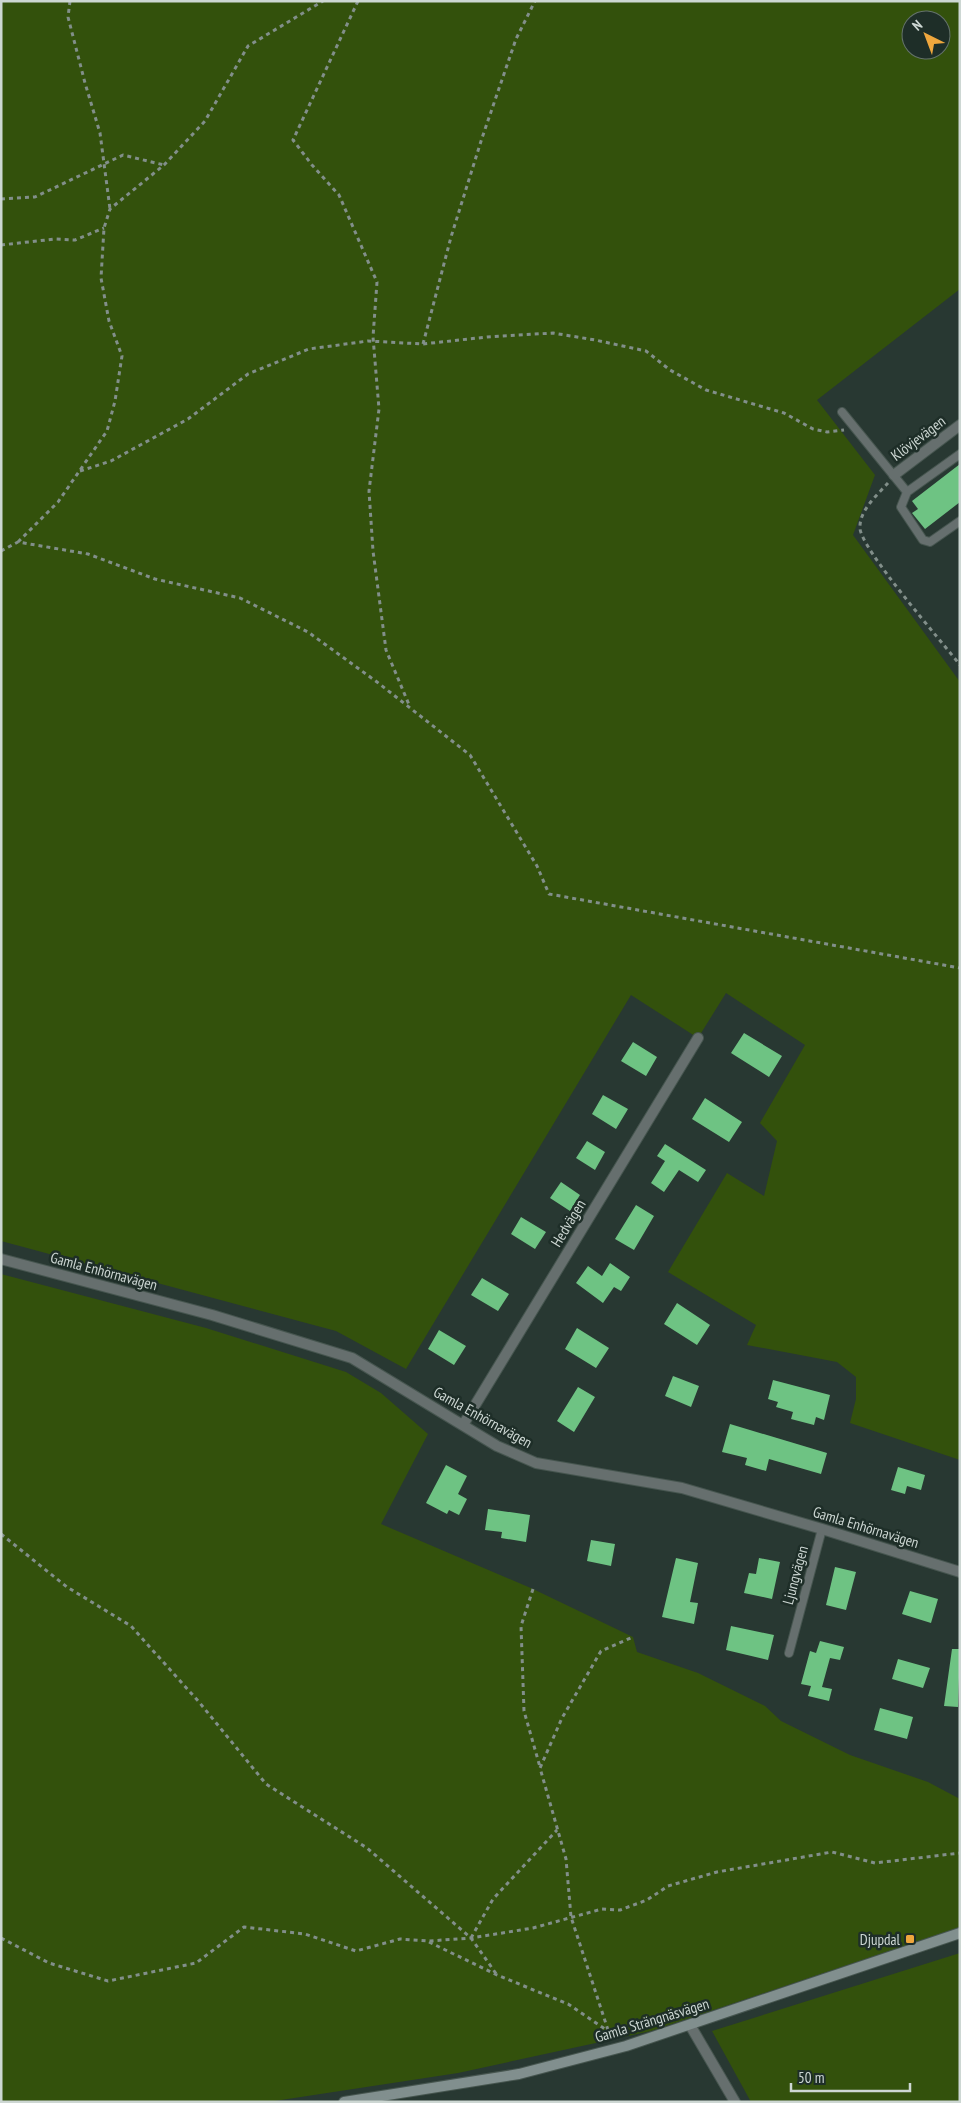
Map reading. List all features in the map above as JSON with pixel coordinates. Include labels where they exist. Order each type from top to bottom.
[{"type":"main road","name":"Gamla Strängnäsvägen","points":[[344,2102],[519,2074],[626,2046],[960,1933]]},
{"type":"street","name":"Klövjevägen","points":[[892,478],[960,426]]},
{"type":"street","name":"Hedvägen","points":[[463,1425],[698,1038]]},
{"type":"street","name":"Gamla Enhörnavägen","points":[[1,1259],[212,1315],[352,1358],[497,1446],[536,1463],[682,1488],[822,1528],[960,1572]]},
{"type":"street","points":[[690,2025],[735,2102]]},
{"type":"lane","points":[[842,412],[892,478],[907,492]]},
{"type":"lane","points":[[960,454],[907,492],[901,507],[923,540],[930,542],[960,521]]},
{"type":"lane","name":"Ljungvägen","points":[[789,1653],[822,1528]]},
{"type":"path","points":[[1,551],[18,542],[58,502],[107,431],[115,401],[122,356],[109,321],[101,278],[104,228],[110,209],[100,133],[84,83],[68,17],[70,1]]},
{"type":"path","points":[[110,209],[164,165],[205,121],[248,46],[323,1]]},
{"type":"path","points":[[358,1],[293,140],[339,195],[377,282],[374,341],[379,409],[369,491],[373,551],[386,650],[410,708]]},
{"type":"path","points":[[423,344],[451,238],[482,138],[516,39],[536,1]]},
{"type":"path","points":[[1,199],[35,197],[123,155],[164,165]]},
{"type":"path","points":[[1,245],[55,239],[75,240],[104,228]]},
{"type":"path","points":[[80,471],[110,461],[188,419],[248,374],[310,349],[374,341],[423,344],[487,337],[553,333],[603,342],[646,351],[670,370],[706,390],[784,413],[813,429],[827,432],[855,429]]},
{"type":"path","points":[[892,478],[863,514],[859,529],[868,548],[881,566],[960,664]]},
{"type":"path","points":[[18,542],[88,554],[155,579],[240,598],[308,632],[470,755],[536,866],[549,894],[960,968]]},
{"type":"path","points":[[1,1534],[67,1587],[132,1626],[199,1702],[266,1784],[367,1848],[471,1938],[497,1975]]},
{"type":"path","points":[[533,1588],[521,1626],[524,1711],[566,1859],[571,1917],[608,2030]]},
{"type":"path","points":[[540,1768],[562,1718],[601,1651],[633,1637]]},
{"type":"path","points":[[471,1938],[493,1899],[558,1829]]},
{"type":"path","points":[[1,1938],[49,1964],[108,1982],[196,1963],[244,1927],[305,1934],[356,1951],[400,1939],[429,1942],[471,1938],[534,1928],[602,1909],[620,1910],[647,1900],[668,1886],[717,1872],[832,1852],[875,1864],[960,1853]]},
{"type":"path","points":[[429,1942],[497,1975],[568,2004],[608,2030],[626,2046]]},
{"type":"green space","points":[[1,1],[960,1],[960,289],[817,400],[875,475],[853,535],[960,682],[960,1460],[850,1423],[856,1399],[856,1377],[837,1362],[747,1345],[756,1325],[668,1272],[727,1173],[764,1196],[777,1141],[760,1123],[805,1045],[726,993],[698,1038],[631,995],[406,1369],[336,1331],[1,1241]]},
{"type":"green space","points":[[1,1274],[206,1328],[346,1372],[381,1393],[428,1434],[381,1524],[533,1589],[633,1637],[637,1652],[698,1673],[765,1706],[781,1721],[850,1755],[928,1782],[960,1799],[960,1927],[651,2031],[458,2073],[268,2102],[1,2102]]},
{"type":"green space","points":[[960,1953],[960,2102],[751,2102],[712,2031]]},
{"type":"building","points":[[960,464],[960,502],[925,529],[912,513],[918,509],[912,501]]},
{"type":"building","points":[[744,1033],[782,1056],[769,1077],[731,1053]]},
{"type":"building","points":[[633,1042],[657,1057],[646,1076],[621,1061]]},
{"type":"building","points":[[603,1095],[628,1109],[616,1129],[592,1114]]},
{"type":"building","points":[[705,1098],[742,1122],[729,1142],[692,1119]]},
{"type":"building","points":[[587,1141],[605,1152],[595,1170],[576,1158]]},
{"type":"building","points":[[665,1144],[706,1170],[698,1182],[679,1170],[664,1192],[651,1183],[665,1161],[657,1156]]},
{"type":"building","points":[[561,1182],[580,1195],[570,1211],[550,1198]]},
{"type":"building","points":[[636,1205],[654,1216],[634,1250],[615,1239]]},
{"type":"building","points":[[521,1217],[546,1232],[535,1249],[511,1234]]},
{"type":"building","points":[[610,1263],[630,1277],[621,1291],[614,1287],[603,1303],[576,1283],[588,1266],[602,1276]]},
{"type":"building","points":[[482,1278],[509,1294],[498,1311],[471,1295]]},
{"type":"building","points":[[677,1303],[710,1325],[697,1345],[664,1324]]},
{"type":"building","points":[[577,1328],[609,1348],[596,1368],[565,1349]]},
{"type":"building","points":[[439,1330],[466,1346],[454,1365],[428,1349]]},
{"type":"building","points":[[673,1376],[699,1386],[691,1407],[665,1396]]},
{"type":"building","points":[[773,1380],[830,1395],[824,1420],[816,1417],[814,1425],[791,1419],[793,1412],[776,1407],[778,1402],[768,1399]]},
{"type":"building","points":[[578,1387],[595,1397],[574,1432],[557,1421]]},
{"type":"building","points":[[730,1424],[827,1453],[821,1474],[769,1459],[766,1471],[745,1465],[747,1458],[722,1452]]},
{"type":"building","points":[[446,1465],[467,1476],[458,1494],[467,1499],[459,1515],[449,1510],[447,1514],[426,1503]]},
{"type":"building","points":[[898,1467],[925,1475],[921,1490],[907,1486],[905,1494],[891,1490]]},
{"type":"building","points":[[488,1509],[530,1515],[526,1542],[501,1538],[502,1532],[485,1530]]},
{"type":"building","points":[[591,1540],[615,1544],[611,1566],[587,1561]]},
{"type":"building","points":[[676,1558],[698,1563],[690,1602],[698,1603],[694,1624],[662,1617]]},
{"type":"building","points":[[759,1558],[780,1562],[772,1599],[744,1593],[749,1573],[756,1574]]},
{"type":"building","points":[[835,1567],[856,1572],[846,1610],[826,1605]]},
{"type":"building","points":[[910,1591],[938,1599],[931,1623],[902,1614]]},
{"type":"building","points":[[731,1626],[774,1635],[768,1660],[726,1650]]},
{"type":"building","points":[[820,1641],[844,1647],[840,1660],[830,1658],[822,1687],[832,1689],[829,1701],[808,1696],[811,1686],[801,1684],[810,1651],[816,1653]]},
{"type":"building","points":[[952,1649],[960,1649],[958,1707],[944,1706]]},
{"type":"building","points":[[898,1659],[930,1668],[923,1688],[892,1679]]},
{"type":"building","points":[[880,1708],[913,1717],[907,1739],[874,1730]]},
{"type":"place","name":"Djupdal","points":[[910,1939]]}]
